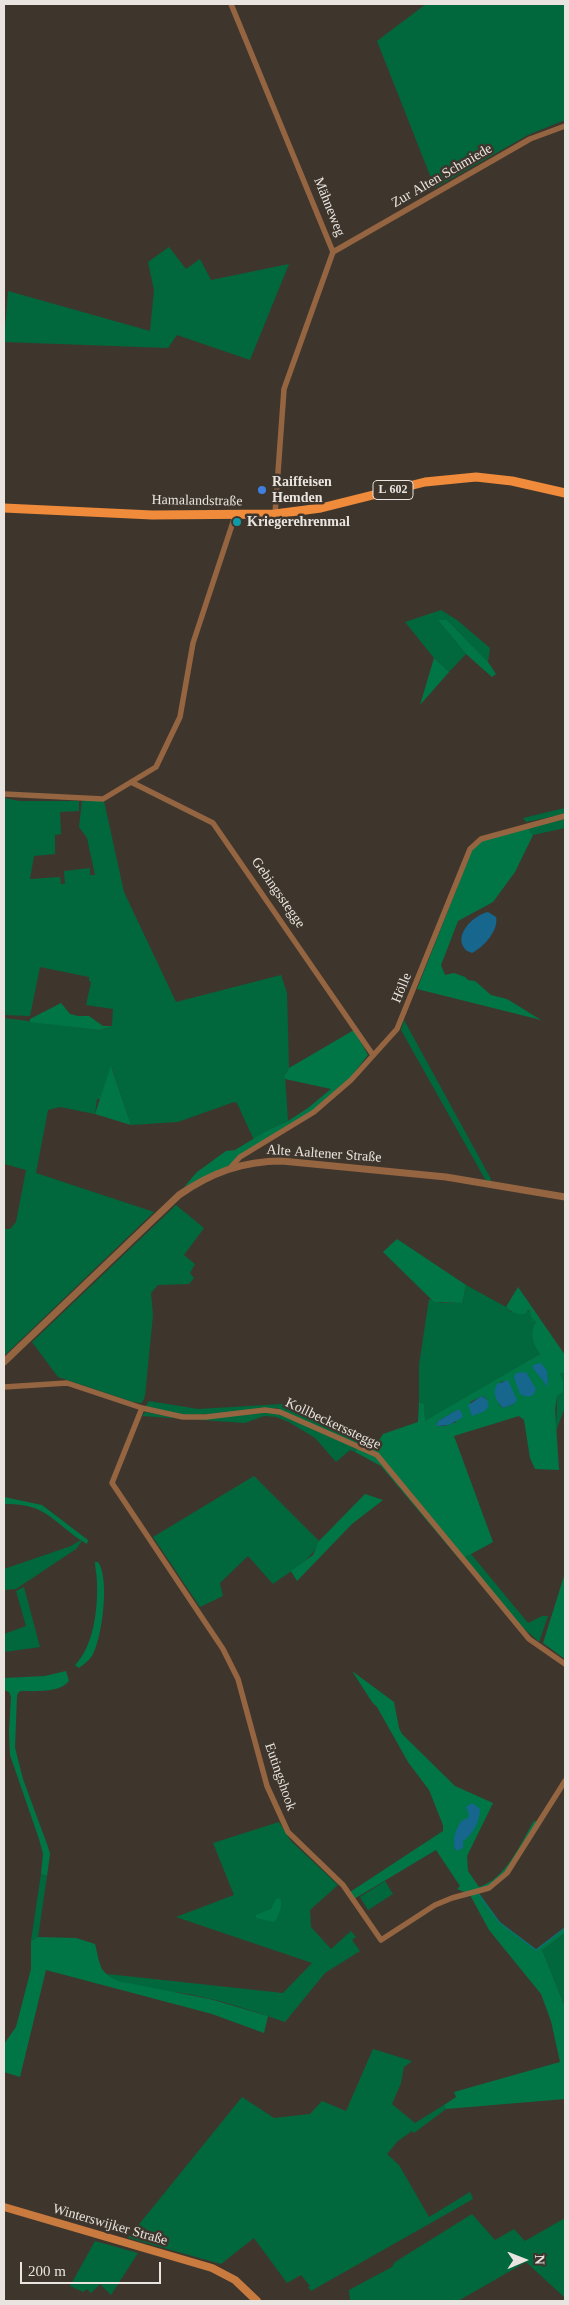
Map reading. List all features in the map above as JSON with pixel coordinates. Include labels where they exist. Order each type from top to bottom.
[{"type":"main road","name":"Hamalandstraße","points":[[4,508],[235,516],[275,514],[321,508],[425,482],[451,478],[497,478],[565,492]]},
{"type":"main road","name":"Winterswijker Straße","points":[[4,2207],[212,2268],[234,2280],[258,2301]]},
{"type":"street","name":"Mähneweg","points":[[231,4],[333,252],[284,389],[275,514]]},
{"type":"street","name":"Zur Alten Schmiede","points":[[333,252],[530,139],[565,126]]},
{"type":"street","points":[[4,794],[103,799],[156,767],[180,717],[193,643],[235,516]]},
{"type":"street","name":"Gebingsstegge","points":[[131,782],[213,823],[374,1055]]},
{"type":"street","name":"Hölle","points":[[231,1166],[240,1157],[314,1112],[351,1080],[397,1029],[404,1016],[470,849],[475,843],[498,834],[565,816]]},
{"type":"street","name":"Alte Aaltener Straße","points":[[4,1362],[179,1195],[231,1166],[266,1161],[282,1161],[446,1176],[565,1197]]},
{"type":"street","name":"Kollbeckersstegge","points":[[4,1388],[67,1383],[142,1408],[182,1416],[206,1417],[265,1410],[280,1412],[377,1455],[529,1639],[565,1664]]},
{"type":"street","name":"Eutingshook","points":[[142,1408],[112,1483],[223,1648],[238,1679],[267,1786],[288,1832],[296,1842],[343,1885],[381,1940],[435,1905],[496,1884],[507,1873],[565,1781]]},
{"type":"green space","points":[[426,4],[565,4],[565,120],[528,135],[435,188],[377,41]]},
{"type":"green space","points":[[169,247],[186,269],[200,259],[211,280],[289,264],[250,360],[177,335],[168,348],[4,342],[8,291],[150,331],[154,290],[148,262]]},
{"type":"green space","points":[[441,610],[457,620],[490,648],[488,662],[447,620],[439,621],[466,654],[449,672],[434,658],[405,622]]},
{"type":"green space","points":[[438,620],[447,620],[488,662],[496,674],[492,677],[466,654]]},
{"type":"green space","points":[[434,658],[449,672],[420,705]]},
{"type":"green space","points":[[4,798],[19,801],[79,801],[79,811],[60,812],[61,834],[55,835],[55,854],[34,856],[30,879],[60,877],[61,884],[65,884],[64,871],[90,868],[90,875],[95,875],[87,838],[79,827],[82,801],[104,801],[124,892],[176,1002],[281,975],[287,993],[289,1068],[285,1075],[288,1121],[268,1130],[254,1140],[237,1103],[234,1102],[178,1122],[131,1125],[112,1068],[108,1100],[97,1099],[95,1114],[60,1107],[48,1110],[36,1173],[154,1212],[4,1356],[4,1229],[10,1229],[16,1222],[26,1170],[4,1164],[4,1018],[100,1030],[112,1026],[113,1009],[86,1005],[91,982],[89,977],[40,967],[30,1016],[4,1015]]},
{"type":"green space","points":[[565,808],[565,814],[526,822],[523,818]]},
{"type":"green space","points":[[565,819],[565,828],[533,835],[528,828]]},
{"type":"green space","points":[[528,828],[533,835],[515,872],[493,902],[458,921],[441,965],[445,975],[454,973],[468,980],[475,981],[491,995],[507,999],[541,1020],[417,989],[472,850],[482,840]]},
{"type":"green space","points":[[61,1003],[70,1014],[89,1016],[103,1026],[112,1026],[100,1030],[30,1022],[30,1019]]},
{"type":"green space","points":[[404,1020],[491,1182],[486,1181],[401,1030]]},
{"type":"green space","points":[[354,1030],[368,1055],[350,1078],[313,1111],[230,1165],[184,1187],[197,1172],[226,1151],[235,1150],[268,1130],[288,1121],[308,1108],[331,1089],[285,1079],[285,1075],[289,1068]]},
{"type":"green space","points":[[111,1066],[131,1125],[95,1114]]},
{"type":"green space","points":[[176,1205],[204,1228],[184,1255],[195,1264],[190,1273],[194,1278],[189,1284],[158,1285],[151,1293],[153,1315],[145,1396],[142,1403],[133,1402],[58,1377],[32,1342]]},
{"type":"green space","points":[[397,1239],[466,1285],[462,1303],[434,1302],[383,1252]]},
{"type":"green space","points":[[466,1285],[506,1307],[511,1312],[530,1311],[536,1322],[537,1348],[540,1354],[425,1422],[424,1404],[419,1402],[419,1365],[429,1299],[441,1303],[462,1303]]},
{"type":"green space","points":[[518,1287],[565,1355],[565,1372],[560,1374],[563,1382],[563,1392],[557,1396],[555,1409],[559,1470],[535,1469],[530,1458],[524,1420],[519,1416],[454,1436],[493,1542],[460,1560],[381,1466],[355,1452],[360,1440],[375,1447],[383,1434],[418,1422],[419,1402],[424,1404],[425,1421],[540,1354],[535,1346],[532,1334],[536,1322],[531,1317],[530,1311],[528,1310],[525,1314],[517,1313],[512,1312],[506,1307]],"holes":[[[505,1381],[514,1404],[503,1408],[499,1404],[500,1382]],[[483,1396],[487,1400],[487,1407],[475,1415],[470,1402]],[[457,1410],[456,1422],[445,1426],[436,1426],[438,1421]]]},
{"type":"green space","points":[[565,1372],[565,1407],[556,1431],[557,1396],[563,1392],[560,1374]]},
{"type":"green space","points":[[149,1401],[198,1409],[282,1404],[360,1440],[357,1445],[277,1408],[187,1415],[152,1410],[145,1407]]},
{"type":"green space","points":[[145,1412],[177,1418],[276,1412],[356,1448],[355,1452],[350,1450],[336,1462],[315,1438],[289,1422],[276,1417],[264,1416],[245,1423],[142,1416]]},
{"type":"green space","points":[[254,1476],[319,1541],[312,1554],[306,1560],[273,1584],[248,1556],[220,1583],[223,1596],[200,1607],[153,1537]]},
{"type":"green space","points":[[365,1494],[383,1500],[352,1524],[297,1581],[291,1571],[313,1555],[319,1541]]},
{"type":"green space","points":[[4,1497],[42,1505],[88,1540],[87,1544],[50,1516],[31,1507],[4,1504]]},
{"type":"green space","points":[[81,1540],[76,1549],[16,1589],[4,1590],[4,1569],[71,1546]]},
{"type":"green space","points":[[471,1554],[528,1623],[542,1616],[548,1616],[539,1642],[519,1624],[464,1558]]},
{"type":"green space","points":[[95,1562],[98,1562],[102,1570],[104,1581],[102,1622],[93,1654],[79,1668],[75,1665],[87,1648],[94,1626],[97,1592]]},
{"type":"green space","points":[[565,1573],[565,1659],[543,1643]]},
{"type":"green space","points":[[24,1587],[40,1647],[4,1652],[4,1634],[26,1626],[16,1591]]},
{"type":"green space","points":[[66,1671],[69,1681],[60,1688],[20,1691],[17,1695],[15,1748],[23,1779],[50,1854],[47,1876],[41,1874],[43,1854],[10,1755],[11,1697],[9,1692],[4,1690],[4,1678],[45,1676]]},
{"type":"green space","points":[[352,1671],[394,1702],[402,1734],[455,1786],[493,1803],[467,1856],[468,1871],[479,1887],[489,1883],[505,1869],[534,1821],[538,1822],[506,1871],[495,1884],[467,1893],[457,1889],[460,1886],[436,1850],[354,1899],[350,1892],[443,1831],[443,1825],[429,1790],[408,1762],[377,1707]]},
{"type":"green space","points":[[279,1822],[291,1841],[338,1885],[310,1910],[311,1927],[331,1949],[351,1931],[356,1937],[352,1940],[360,1951],[325,1973],[285,2022],[213,1999],[134,1986],[107,1974],[283,1993],[312,1963],[176,1917],[234,1895],[213,1843]]},
{"type":"green space","points":[[41,1874],[47,1876],[38,1937],[31,1941]]},
{"type":"green space","points":[[385,1881],[393,1894],[368,1910],[360,1897]]},
{"type":"green space","points":[[479,1893],[500,1922],[536,1949],[565,1927],[565,1933],[542,1950],[565,2007],[565,2099],[446,2109],[444,2105],[456,2097],[454,2092],[560,2062],[551,2021],[541,1994],[489,1930],[470,1895]]},
{"type":"green space","points":[[280,1898],[280,1910],[274,1922],[256,1918],[256,1915],[271,1909],[276,1899]]},
{"type":"green space","points":[[565,1933],[565,2007],[542,1950]]},
{"type":"green space","points":[[38,1937],[76,1938],[95,1944],[104,1972],[108,1976],[122,1982],[210,1999],[268,2016],[264,2033],[212,2014],[46,1970],[20,2077],[4,2072],[4,2044],[16,2027],[31,1969],[31,1941]]},
{"type":"green space","points":[[373,2049],[412,2061],[404,2067],[401,2083],[392,2104],[415,2123],[444,2105],[446,2109],[414,2133],[412,2131],[398,2141],[387,2154],[399,2165],[429,2217],[470,2192],[473,2199],[311,2291],[308,2287],[310,2286],[301,2275],[287,2283],[254,2238],[221,2264],[128,2238],[242,2097],[274,2118],[310,2114],[322,2101],[346,2111]]},
{"type":"green space","points":[[472,2214],[495,2240],[514,2229],[525,2241],[565,2218],[565,2298],[526,2262],[458,2301],[350,2301],[349,2290],[392,2267],[395,2262]]},
{"type":"green space","points":[[95,2241],[138,2253],[111,2295],[100,2284],[91,2293],[87,2289],[83,2292],[70,2286]]},
{"type":"water","points":[[488,912],[496,917],[493,933],[477,950],[472,953],[467,951],[461,939],[466,927],[476,917]]},
{"type":"water","points":[[541,1363],[547,1371],[548,1387],[533,1368],[533,1365]]},
{"type":"water","points":[[526,1372],[536,1389],[533,1395],[528,1397],[520,1394],[514,1377],[516,1373]]},
{"type":"water","points":[[508,1380],[517,1400],[514,1404],[503,1408],[497,1400],[495,1391],[497,1384]]},
{"type":"water","points":[[482,1396],[487,1400],[489,1406],[485,1411],[472,1416],[468,1405]]},
{"type":"water","points":[[460,1410],[463,1417],[449,1425],[436,1426],[438,1421]]},
{"type":"water","points":[[472,1803],[480,1809],[477,1822],[473,1831],[463,1841],[463,1848],[456,1851],[454,1839],[456,1832],[461,1821],[468,1818],[469,1814],[466,1807]]},
{"type":"waterway","points":[[479,1895],[500,1923],[536,1950],[565,1928]]},
{"type":"place","name":"Raiffeisen Hemden","points":[[262,490]]},
{"type":"place","name":"Kriegerehrenmal","points":[[237,522]]}]
